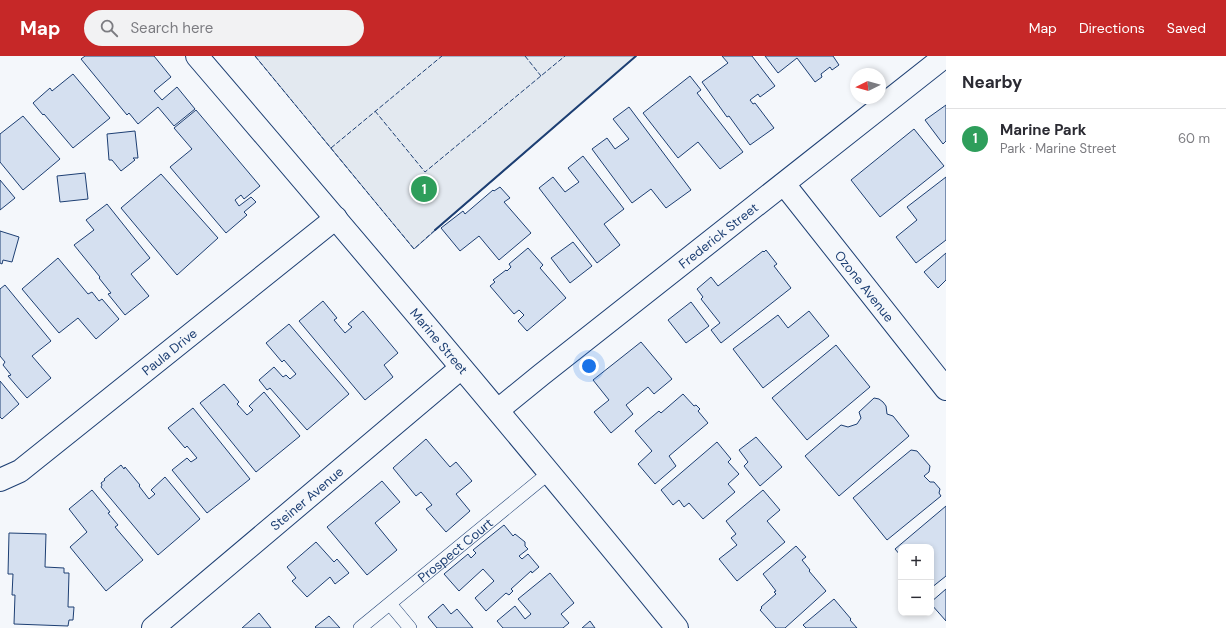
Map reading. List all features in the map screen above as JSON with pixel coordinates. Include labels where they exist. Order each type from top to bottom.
[{"type":"street","name":"Marine Street","points":[[197,56],[498,410],[677,628]]},
{"type":"street","name":"Frederick Street","points":[[498,410],[940,63]]},
{"type":"street","name":"Ozone Avenue","points":[[784,184],[946,389]]},
{"type":"street","name":"Paula Drive","points":[[0,480],[20,471],[336,218]]},
{"type":"street","name":"Steiner Avenue","points":[[153,628],[461,368]]},
{"type":"lane","name":"Prospect Court","points":[[360,628],[550,472]]},
{"type":"lane","points":[[390,604],[410,628]]},
{"type":"shaded area","points":[[255,56],[636,56],[414,249]]},
{"type":"building","points":[[85,56],[154,56],[171,77],[154,91],[162,100],[177,87],[195,109],[174,126],[158,107],[138,124],[129,113],[127,115],[81,59]]},
{"type":"building","points":[[722,56],[752,56],[775,86],[760,97],[758,94],[750,100],[753,104],[755,103],[774,128],[750,145],[729,116],[727,117],[702,82],[728,63]]},
{"type":"building","points":[[765,56],[833,56],[839,65],[832,70],[830,67],[821,74],[822,77],[815,82],[797,58],[778,73]]},
{"type":"building","points":[[73,74],[110,118],[73,148],[33,103],[50,88],[52,91]]},
{"type":"building","points":[[690,76],[701,90],[697,93],[743,152],[720,169],[698,142],[678,158],[643,113]]},
{"type":"building","points":[[946,105],[946,141],[943,144],[925,120]]},
{"type":"building","points":[[629,107],[691,190],[666,208],[651,189],[632,203],[592,149],[607,138],[615,149],[629,139],[613,119]]},
{"type":"building","points":[[196,110],[260,186],[244,199],[241,195],[235,200],[239,206],[251,197],[256,202],[244,212],[247,215],[226,233],[170,167],[192,149],[174,128]]},
{"type":"building","points":[[23,116],[60,159],[23,190],[0,162],[0,134]]},
{"type":"building","points":[[914,129],[944,166],[880,217],[851,180]]},
{"type":"building","points":[[135,131],[138,158],[133,158],[135,160],[121,171],[112,160],[109,160],[107,134]]},
{"type":"building","points":[[583,156],[624,209],[604,224],[620,245],[597,263],[539,188],[553,177],[565,192],[579,182],[568,168]]},
{"type":"building","points":[[85,173],[88,199],[60,202],[57,176]]},
{"type":"building","points":[[161,174],[218,238],[177,275],[121,208]]},
{"type":"building","points":[[946,177],[946,240],[916,263],[896,237],[917,220],[907,207]]},
{"type":"building","points":[[0,180],[15,198],[0,210]]},
{"type":"building","points":[[500,187],[510,198],[504,202],[531,233],[499,260],[479,236],[460,251],[441,228],[463,211],[465,214],[493,190],[494,191]]},
{"type":"building","points":[[107,204],[150,258],[131,274],[149,296],[125,315],[108,294],[111,293],[99,278],[100,277],[74,245],[94,230],[86,220]]},
{"type":"building","points":[[0,231],[19,237],[12,262],[3,260],[2,264],[0,263]]},
{"type":"building","points":[[573,242],[592,266],[570,283],[551,258]]},
{"type":"building","points":[[528,248],[543,265],[540,268],[566,298],[527,331],[518,321],[524,315],[519,310],[514,314],[490,286],[495,282],[493,280],[511,267],[509,264]]},
{"type":"building","points":[[766,250],[777,264],[774,266],[791,288],[721,343],[711,330],[720,323],[701,299],[703,297],[697,289],[711,277],[718,286]]},
{"type":"building","points":[[946,253],[946,280],[938,288],[924,272]]},
{"type":"building","points":[[58,258],[88,294],[92,292],[99,301],[102,299],[119,319],[96,339],[78,318],[59,333],[22,289]]},
{"type":"building","points":[[5,285],[51,341],[32,356],[51,378],[27,398],[8,376],[11,375],[3,365],[5,362],[0,356],[0,289]]},
{"type":"building","points":[[323,301],[337,318],[334,320],[345,333],[352,327],[348,324],[363,311],[398,353],[384,365],[393,377],[365,400],[299,321]]},
{"type":"building","points":[[691,302],[709,326],[686,343],[668,320]]},
{"type":"building","points":[[809,311],[829,336],[763,388],[733,349],[778,315],[788,328]]},
{"type":"building","points":[[289,324],[349,394],[307,430],[270,388],[267,390],[259,380],[274,367],[283,377],[286,375],[290,379],[296,374],[284,360],[282,362],[266,343]]},
{"type":"building","points":[[641,342],[672,379],[654,394],[648,387],[626,405],[633,414],[611,433],[594,412],[609,400],[593,380]]},
{"type":"building","points":[[836,345],[870,387],[807,440],[772,398]]},
{"type":"building","points":[[0,381],[19,404],[2,419],[0,417]]},
{"type":"building","points":[[224,384],[239,402],[237,404],[247,415],[253,410],[249,406],[264,392],[300,436],[256,472],[200,403]]},
{"type":"building","points":[[683,394],[694,406],[696,405],[700,409],[698,411],[708,423],[669,456],[676,466],[655,484],[638,464],[652,451],[635,431],[659,411],[661,413]]},
{"type":"building","points":[[874,398],[883,402],[886,406],[887,414],[893,416],[909,436],[839,496],[805,456],[841,425],[848,427],[857,424],[861,418],[859,412]]},
{"type":"building","points":[[193,408],[250,479],[207,513],[172,470],[187,458],[191,462],[197,458],[187,446],[185,448],[168,428]]},
{"type":"building","points":[[756,437],[782,467],[760,486],[744,466],[748,462],[739,450]]},
{"type":"building","points":[[426,439],[450,467],[456,462],[472,481],[456,494],[470,511],[446,532],[426,509],[432,505],[421,492],[416,496],[393,468]]},
{"type":"building","points":[[717,442],[731,459],[728,462],[739,474],[728,484],[735,492],[703,519],[689,503],[684,507],[679,500],[673,505],[661,490]]},
{"type":"building","points":[[911,450],[917,451],[930,466],[929,472],[924,476],[930,482],[934,482],[940,489],[939,493],[941,496],[887,540],[853,498]]},
{"type":"building","points":[[121,465],[124,469],[125,467],[140,485],[139,486],[149,499],[155,494],[151,490],[165,477],[200,519],[158,555],[101,487],[101,483],[105,480],[104,479]]},
{"type":"building","points":[[382,481],[400,502],[375,523],[397,550],[367,575],[327,527]]},
{"type":"building","points":[[92,490],[110,512],[108,513],[118,525],[115,527],[143,560],[106,591],[70,547],[87,532],[69,509]]},
{"type":"building","points":[[763,490],[780,510],[767,521],[785,542],[737,581],[719,559],[737,545],[731,538],[736,534],[726,521]]},
{"type":"building","points":[[946,506],[946,576],[934,586],[934,544],[901,544]]},
{"type":"building","points":[[504,525],[513,536],[515,534],[525,542],[525,546],[528,549],[519,556],[522,559],[528,554],[539,567],[532,573],[531,571],[511,589],[513,591],[509,595],[506,593],[486,611],[475,598],[494,581],[483,569],[459,591],[444,574],[468,554],[471,558],[476,553],[473,550]]},
{"type":"building","points":[[9,533],[46,534],[45,567],[64,568],[64,573],[69,573],[68,607],[74,607],[73,620],[69,620],[68,626],[14,624],[15,595],[12,595],[13,574],[8,574]]},
{"type":"building","points":[[316,542],[334,562],[337,559],[349,573],[335,584],[330,577],[307,597],[292,581],[296,578],[287,567]]},
{"type":"building","points":[[796,546],[806,557],[802,560],[810,570],[809,571],[826,591],[785,628],[776,628],[760,610],[762,608],[761,607],[776,594],[774,592],[776,591],[763,574]]},
{"type":"building","points":[[550,573],[574,603],[561,614],[569,623],[563,628],[503,628],[497,621],[515,606],[525,619],[531,614],[518,599]]},
{"type":"building","points":[[946,589],[946,621],[934,607],[934,599]]},
{"type":"building","points":[[834,599],[857,628],[806,628],[803,625]]},
{"type":"building","points":[[443,604],[451,614],[457,609],[473,628],[437,628],[428,617]]},
{"type":"building","points":[[259,613],[271,628],[242,628]]},
{"type":"building","points":[[329,616],[340,628],[315,627]]},
{"type":"building","points":[[590,621],[595,628],[582,628]]},
{"type":"fence","points":[[255,56],[414,249],[435,230]]},
{"type":"fence","points":[[331,148],[442,56]]},
{"type":"fence","points":[[525,56],[541,76]]},
{"type":"fence","points":[[375,111],[425,172],[565,56]]},
{"type":"wall","points":[[435,230],[636,56]]},
{"type":"place","name":"Marine Park","points":[[424,189]]}]
